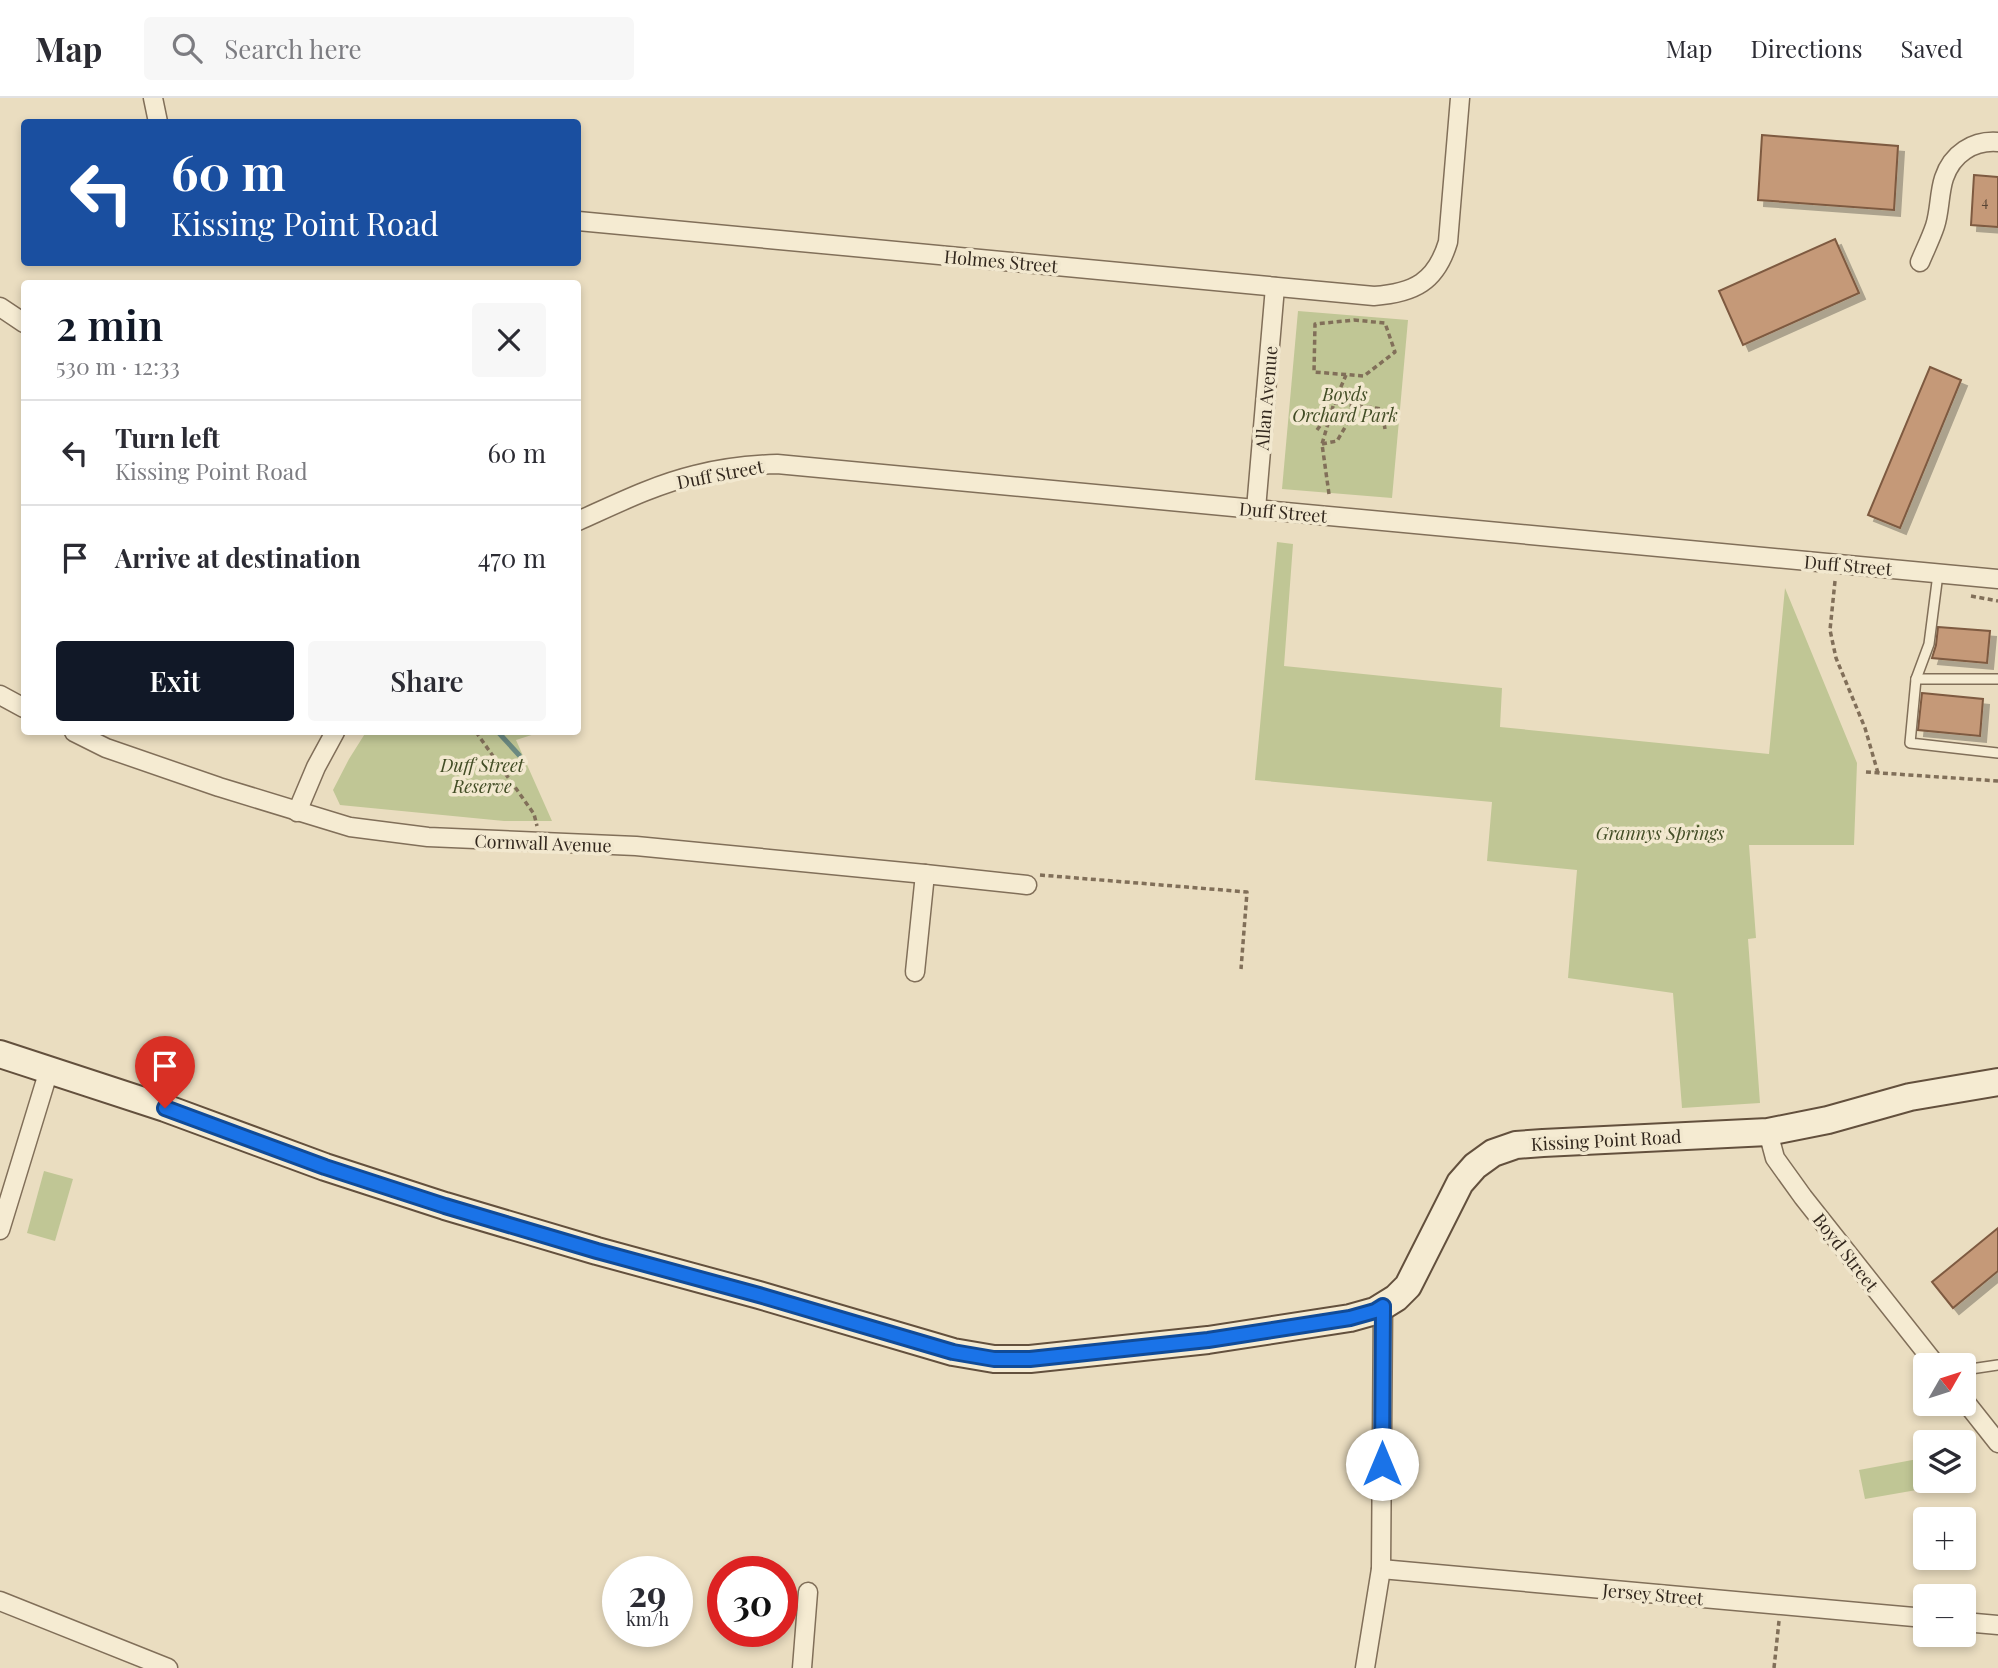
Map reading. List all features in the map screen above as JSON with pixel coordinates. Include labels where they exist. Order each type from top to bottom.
[{"type":"main road","name":"Kissing Point Road","points":[[0,1054],[165,1108],[325,1167],[445,1206],[953,1352],[994,1359],[1030,1359],[1208,1340],[1350,1318],[1375,1311],[1396,1298],[1408,1286],[1460,1183],[1475,1166],[1493,1153],[1516,1145],[1768,1132],[1828,1120],[1910,1097],[1998,1082]]},
{"type":"street","points":[[153,98],[157,119]]},
{"type":"street","name":"Holmes Street","points":[[581,221],[1374,296],[1407,291],[1423,283],[1435,272],[1444,256],[1448,242],[1460,98]]},
{"type":"street","points":[[1920,262],[1935,228],[1944,180],[1950,165],[1970,145],[1985,141],[1998,142]]},
{"type":"street","name":"Allan Avenue","points":[[1256,509],[1275,286]]},
{"type":"street","points":[[0,307],[21,321]]},
{"type":"street","name":"Duff Street","points":[[581,520],[643,492],[696,475],[741,466],[777,464],[1998,579]]},
{"type":"street","points":[[0,695],[21,706]]},
{"type":"street","name":"Cornwall Avenue","points":[[80,735],[106,748],[350,827],[428,837],[636,846],[1027,886]]},
{"type":"street","points":[[297,812],[333,735]]},
{"type":"street","points":[[915,972],[925,874]]},
{"type":"street","points":[[0,1230],[49,1070]]},
{"type":"street","name":"Boyd Street","points":[[1768,1132],[1775,1158],[1926,1353]]},
{"type":"street","points":[[1365,1668],[1381,1569],[1383,1306]]},
{"type":"street","points":[[1976,1415],[1998,1443]]},
{"type":"street","name":"Jersey Street","points":[[1381,1569],[1913,1617]]},
{"type":"street","points":[[802,1668],[808,1592]]},
{"type":"street","points":[[0,1601],[167,1668]]},
{"type":"street","points":[[1976,1623],[1998,1625]]},
{"type":"lane","points":[[1938,574],[1929,644],[1916,679],[1910,743],[1998,753]]},
{"type":"lane","points":[[1916,679],[1998,679]]},
{"type":"lane","points":[[1976,1368],[1998,1365]]},
{"type":"path","points":[[1354,320],[1385,323],[1395,352],[1364,376],[1346,375],[1314,372],[1314,324],[1354,320]]},
{"type":"path","points":[[1329,494],[1322,444],[1334,403],[1346,375]]},
{"type":"path","points":[[1334,403],[1383,409],[1385,429]]},
{"type":"path","points":[[1322,444],[1337,441],[1350,419],[1383,417]]},
{"type":"path","points":[[1317,430],[1322,424],[1328,423]]},
{"type":"path","points":[[1835,580],[1830,630],[1836,658],[1865,728],[1878,773]]},
{"type":"path","points":[[478,735],[534,814],[541,843]]},
{"type":"path","points":[[1866,772],[1998,781]]},
{"type":"path","points":[[1027,886],[1034,874],[1247,891],[1241,969]]},
{"type":"path","points":[[1774,1668],[1780,1605]]},
{"type":"green space","name":"Boyds Orchard Park","points":[[1298,311],[1408,320],[1392,498],[1282,489]]},
{"type":"green space","name":"Grannys Springs","points":[[1277,542],[1293,544],[1284,666],[1502,688],[1500,727],[1769,754],[1785,588],[1857,763],[1854,845],[1749,845],[1756,938],[1748,939],[1760,1103],[1682,1108],[1673,993],[1568,978],[1577,870],[1487,861],[1492,802],[1255,780]]},
{"type":"green space","name":"Duff Street Reserve","points":[[364,735],[532,735],[516,740],[552,821],[504,821],[340,805],[333,790]]},
{"type":"green space","points":[[44,1171],[73,1179],[55,1241],[27,1233]]},
{"type":"green space","points":[[1913,1460],[1913,1491],[1865,1499],[1859,1470]]},
{"type":"building","points":[[1762,135],[1898,146],[1894,210],[1758,200]]},
{"type":"building","points":[[1974,175],[1998,177],[1998,227],[1971,225]]},
{"type":"building","points":[[1835,239],[1859,293],[1743,345],[1719,291]]},
{"type":"building","points":[[1930,367],[1961,380],[1900,528],[1868,515]]},
{"type":"building","points":[[1938,627],[1990,631],[1987,663],[1932,658]]},
{"type":"building","points":[[1922,693],[1983,699],[1980,736],[1918,730]]},
{"type":"building","points":[[1998,1228],[1998,1271],[1953,1308],[1932,1282]]},
{"type":"waterway","points":[[501,735],[519,755]]},
{"type":"route","points":[[165,1108],[325,1167],[445,1206],[953,1352],[994,1359],[1030,1359],[1208,1340],[1350,1318],[1383,1306],[1382,1464]]}]
